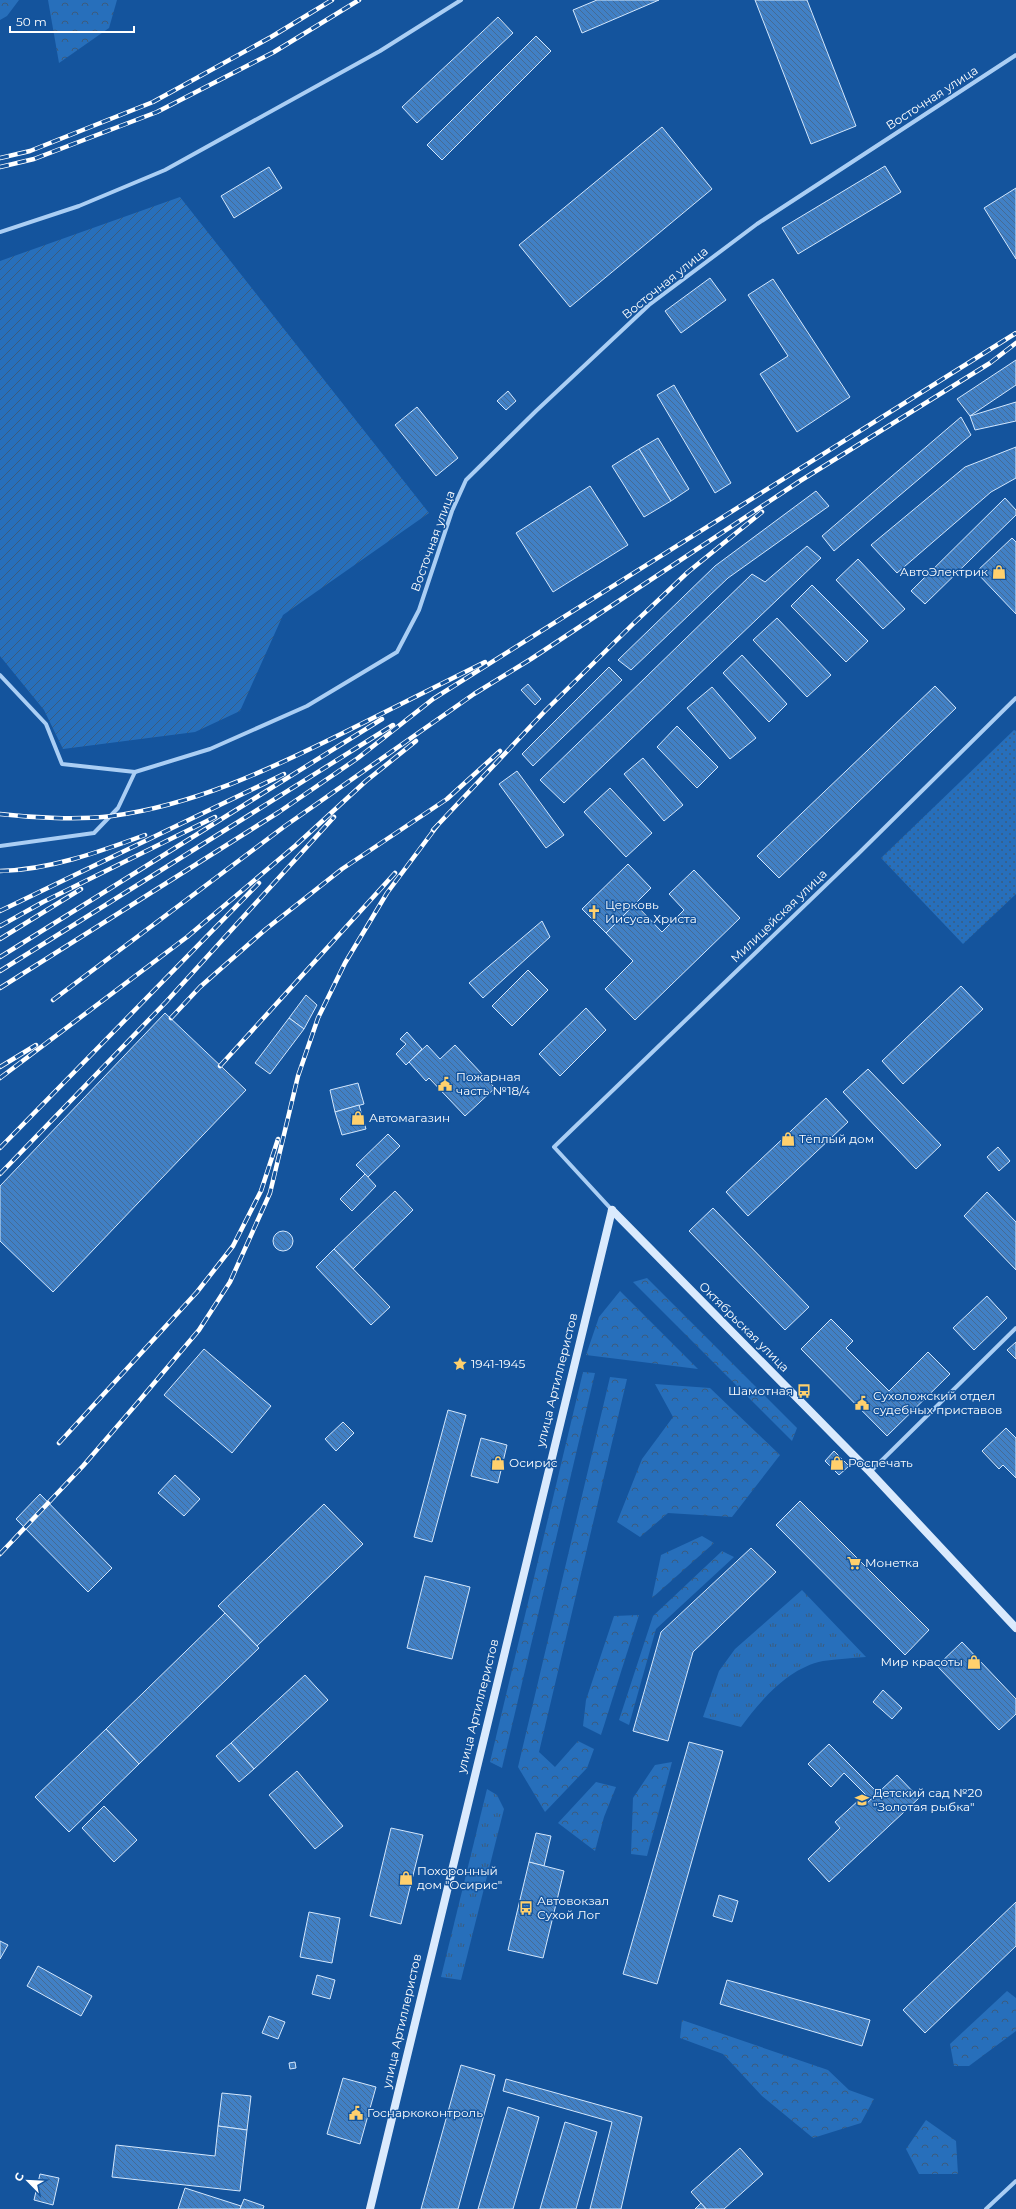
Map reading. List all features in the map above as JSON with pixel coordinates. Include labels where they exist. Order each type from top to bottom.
[{"type":"street","points":[[0,232],[79,206],[165,170],[380,51],[461,0]]},
{"type":"street","name":"Восточная улица","points":[[135,772],[210,749],[307,706],[397,652],[419,610],[452,511],[466,480],[536,411],[649,305],[757,224],[1016,55]]},
{"type":"street","points":[[0,675],[46,724],[62,764],[135,772],[118,808],[94,833],[0,846]]},
{"type":"street","name":"Милицейская улица","points":[[554,1147],[858,854],[1016,698]]},
{"type":"street","name":"Октябрьская улица","points":[[554,1147],[612,1210],[870,1472],[1016,1628]]},
{"type":"street","name":"улица Артиллеристов","points":[[370,2209],[612,1210]]},
{"type":"street","points":[[870,1472],[1016,1328]]},
{"type":"street","points":[[986,2209],[1016,2181]]},
{"type":"green space","points":[[0,0],[19,0],[7,16],[0,20]]},
{"type":"green space","points":[[48,0],[117,0],[109,28],[59,63]]},
{"type":"green space","points":[[180,197],[429,513],[283,615],[240,711],[195,732],[63,749],[44,710],[0,656],[0,261]]},
{"type":"green space","points":[[1014,730],[1016,731],[1016,894],[963,944],[881,858]]},
{"type":"green space","points":[[647,1278],[797,1428],[792,1441],[633,1282]]},
{"type":"green space","points":[[620,1291],[698,1369],[586,1355],[599,1317]]},
{"type":"green space","points":[[583,1372],[595,1373],[502,1768],[490,1762]]},
{"type":"green space","points":[[610,1377],[627,1379],[539,1752],[555,1767],[578,1741],[594,1749],[587,1768],[545,1812],[518,1767]]},
{"type":"green space","points":[[655,1384],[710,1388],[780,1455],[732,1517],[668,1513],[640,1537],[617,1522],[642,1459],[673,1417]]},
{"type":"green space","points":[[702,1536],[714,1543],[652,1598],[661,1555]]},
{"type":"green space","points":[[722,1551],[734,1557],[656,1629],[629,1725],[619,1720],[653,1616]]},
{"type":"green space","points":[[802,1590],[866,1657],[823,1661],[798,1670],[776,1686],[757,1706],[741,1727],[703,1717],[719,1671],[735,1649]]},
{"type":"green space","points":[[639,1615],[601,1735],[583,1726],[586,1700],[614,1616]]},
{"type":"green space","points":[[672,1762],[647,1856],[631,1854],[633,1798],[655,1765]]},
{"type":"green space","points":[[596,1782],[616,1787],[604,1817],[595,1851],[558,1823]]},
{"type":"green space","points":[[487,1789],[497,1795],[504,1809],[461,1980],[441,1977]]},
{"type":"green space","points":[[1007,1991],[1016,1998],[1016,2031],[969,2066],[954,2066],[950,2044]]},
{"type":"green space","points":[[682,2020],[828,2070],[849,2090],[874,2099],[861,2123],[813,2138],[762,2096],[723,2054],[680,2038]]},
{"type":"green space","points":[[926,2120],[956,2141],[958,2174],[919,2174],[906,2149]]},
{"type":"building","points":[[597,0],[659,0],[582,33],[573,10]]},
{"type":"building","points":[[755,0],[807,0],[856,126],[811,144]]},
{"type":"building","points":[[498,17],[513,33],[417,123],[402,107]]},
{"type":"building","points":[[536,36],[551,51],[442,160],[427,145]]},
{"type":"building","points":[[662,127],[712,189],[570,307],[519,245]]},
{"type":"building","points":[[885,166],[901,192],[798,254],[782,228]]},
{"type":"building","points":[[269,167],[282,188],[234,218],[221,196]]},
{"type":"building","points":[[1016,188],[1016,259],[984,208]]},
{"type":"building","points":[[710,278],[726,300],[681,333],[665,311]]},
{"type":"building","points":[[773,279],[850,397],[797,432],[760,374],[788,356],[748,295]]},
{"type":"building","points":[[1016,360],[1016,385],[970,416],[957,399]]},
{"type":"building","points":[[674,385],[731,483],[715,493],[657,395]]},
{"type":"building","points":[[508,391],[516,401],[506,410],[497,401]]},
{"type":"building","points":[[1016,402],[1016,421],[975,430],[970,416]]},
{"type":"building","points":[[417,407],[458,458],[436,476],[395,425]]},
{"type":"building","points":[[961,417],[971,435],[834,551],[822,536]]},
{"type":"building","points":[[658,438],[689,489],[671,501],[639,449]]},
{"type":"building","points":[[1016,447],[1016,478],[991,492],[897,573],[871,545],[965,467]]},
{"type":"building","points":[[639,449],[671,501],[644,517],[612,466]]},
{"type":"building","points":[[590,486],[628,545],[553,592],[516,533]]},
{"type":"building","points":[[816,491],[829,506],[728,578],[631,670],[618,660],[715,566]]},
{"type":"building","points":[[1005,498],[1016,510],[1016,515],[925,604],[911,591]]},
{"type":"building","points":[[1012,538],[1016,542],[1016,614],[976,572]]},
{"type":"building","points":[[807,546],[821,558],[564,803],[540,780],[752,574],[765,582]]},
{"type":"building","points":[[858,559],[905,609],[883,629],[836,580]]},
{"type":"building","points":[[812,585],[868,641],[846,662],[791,606]]},
{"type":"building","points":[[777,618],[831,675],[807,697],[753,640]]},
{"type":"building","points":[[742,655],[787,704],[769,722],[723,673]]},
{"type":"building","points":[[609,667],[622,680],[533,766],[522,754]]},
{"type":"building","points":[[528,684],[541,699],[535,705],[521,690]]},
{"type":"building","points":[[935,686],[956,708],[779,878],[757,856]]},
{"type":"building","points":[[712,687],[756,738],[730,759],[687,708]]},
{"type":"building","points":[[677,726],[718,767],[697,788],[657,747]]},
{"type":"building","points":[[643,758],[683,805],[664,821],[624,774]]},
{"type":"building","points":[[517,771],[564,835],[546,848],[499,784]]},
{"type":"building","points":[[610,788],[652,833],[626,857],[584,812]]},
{"type":"building","points":[[628,864],[651,888],[606,933],[582,909]]},
{"type":"building","points":[[694,870],[740,918],[635,1020],[605,989],[633,961],[606,933],[635,904],[662,932],[684,910],[669,894]]},
{"type":"building","points":[[542,921],[550,937],[483,998],[469,983]]},
{"type":"building","points":[[528,970],[548,990],[512,1026],[492,1006]]},
{"type":"building","points":[[961,986],[983,1009],[903,1084],[882,1061]]},
{"type":"building","points":[[306,995],[317,1005],[304,1029],[289,1018]]},
{"type":"building","points":[[586,1008],[606,1030],[560,1076],[539,1054]]},
{"type":"building","points":[[165,1013],[246,1090],[53,1292],[0,1241],[0,1186]]},
{"type":"building","points":[[289,1018],[304,1029],[270,1074],[255,1063]]},
{"type":"building","points":[[407,1032],[422,1049],[406,1065],[396,1054],[406,1044],[400,1039]]},
{"type":"building","points":[[427,1045],[440,1059],[455,1045],[495,1088],[465,1116],[429,1078],[426,1081],[409,1062]]},
{"type":"building","points":[[868,1069],[941,1145],[916,1169],[843,1092]]},
{"type":"building","points":[[358,1083],[364,1104],[335,1112],[330,1090]]},
{"type":"building","points":[[826,1098],[848,1122],[748,1216],[726,1192]]},
{"type":"building","points":[[359,1105],[366,1129],[342,1135],[335,1112]]},
{"type":"building","points":[[388,1134],[400,1146],[368,1177],[356,1165]]},
{"type":"building","points":[[998,1147],[1010,1161],[999,1171],[987,1157]]},
{"type":"building","points":[[365,1174],[376,1186],[352,1211],[340,1199]]},
{"type":"building","points":[[395,1191],[413,1210],[353,1269],[334,1249]]},
{"type":"building","points":[[987,1192],[1016,1222],[1016,1270],[964,1216]]},
{"type":"building","points":[[713,1208],[809,1307],[785,1330],[689,1231]]},
{"type":"building","points":[[283,1231],[290,1234],[293,1241],[290,1248],[283,1251],[276,1248],[273,1241],[276,1234]]},
{"type":"building","points":[[334,1249],[390,1307],[371,1325],[316,1267]]},
{"type":"building","points":[[987,1296],[1007,1318],[974,1350],[953,1328]]},
{"type":"building","points":[[831,1319],[853,1341],[846,1348],[889,1391],[928,1352],[950,1374],[887,1436],[801,1349]]},
{"type":"building","points":[[1016,1342],[1016,1359],[1007,1350]]},
{"type":"building","points":[[204,1349],[271,1406],[232,1453],[164,1395]]},
{"type":"building","points":[[448,1410],[466,1415],[432,1542],[414,1537]]},
{"type":"building","points":[[343,1422],[354,1433],[336,1451],[325,1439]]},
{"type":"building","points":[[1006,1428],[1016,1438],[1016,1478],[1003,1465],[999,1469],[982,1451]]},
{"type":"building","points":[[481,1438],[507,1445],[498,1483],[471,1476]]},
{"type":"building","name":"Роспечать","points":[[834,1451],[849,1466],[839,1475],[825,1461]]},
{"type":"building","points":[[175,1475],[200,1499],[184,1516],[158,1493]]},
{"type":"building","points":[[40,1494],[112,1568],[88,1592],[16,1519]]},
{"type":"building","points":[[800,1501],[929,1630],[905,1655],[776,1525]]},
{"type":"building","points":[[324,1504],[363,1544],[257,1646],[218,1606]]},
{"type":"building","points":[[751,1548],[776,1572],[693,1652],[668,1741],[633,1731],[661,1632]]},
{"type":"building","points":[[425,1576],[470,1587],[452,1659],[407,1648]]},
{"type":"building","points":[[225,1613],[259,1648],[139,1764],[106,1729]]},
{"type":"building","points":[[962,1642],[1016,1699],[1016,1714],[999,1730],[937,1666]]},
{"type":"building","points":[[305,1675],[328,1700],[254,1769],[231,1743]]},
{"type":"building","points":[[883,1690],[902,1708],[892,1719],[873,1702]]},
{"type":"building","points":[[106,1729],[139,1764],[69,1832],[35,1797]]},
{"type":"building","points":[[689,1742],[723,1751],[657,1984],[623,1974]]},
{"type":"building","points":[[231,1743],[254,1769],[239,1782],[216,1756]]},
{"type":"building","points":[[829,1744],[878,1793],[871,1800],[844,1773],[831,1787],[808,1764]]},
{"type":"building","points":[[297,1771],[343,1826],[315,1849],[269,1795]]},
{"type":"building","points":[[897,1775],[919,1798],[829,1882],[808,1859],[840,1828],[835,1822],[860,1799],[865,1805]]},
{"type":"building","points":[[104,1806],[137,1840],[114,1862],[82,1828]]},
{"type":"building","points":[[391,1828],[423,1835],[401,1924],[370,1916]]},
{"type":"building","points":[[536,1833],[551,1836],[544,1866],[529,1862]]},
{"type":"building","points":[[529,1862],[564,1871],[543,1958],[508,1950]]},
{"type":"building","points":[[719,1895],[738,1901],[732,1922],[713,1916]]},
{"type":"building","points":[[1016,1902],[1016,1946],[925,2033],[903,2010]]},
{"type":"building","points":[[309,1912],[340,1918],[332,1963],[300,1957]]},
{"type":"building","points":[[0,1941],[8,1945],[0,1959]]},
{"type":"building","points":[[38,1966],[92,1996],[81,2016],[27,1986]]},
{"type":"building","points":[[317,1975],[335,1980],[330,1999],[312,1994]]},
{"type":"building","points":[[727,1980],[870,2020],[862,2046],[720,2004]]},
{"type":"building","points":[[269,2016],[285,2022],[278,2039],[262,2033]]},
{"type":"building","points":[[295,2062],[296,2068],[290,2069],[289,2063]]},
{"type":"building","points":[[461,2065],[495,2075],[458,2209],[421,2209]]},
{"type":"building","points":[[343,2078],[376,2087],[360,2144],[327,2134]]},
{"type":"building","points":[[506,2079],[642,2117],[621,2209],[590,2209],[612,2122],[503,2091]]},
{"type":"building","points":[[222,2093],[251,2096],[247,2130],[218,2126]]},
{"type":"building","points":[[508,2107],[539,2117],[513,2209],[478,2209]]},
{"type":"building","points":[[565,2122],[597,2132],[576,2209],[540,2209]]},
{"type":"building","points":[[218,2126],[247,2130],[240,2191],[112,2177],[116,2145],[215,2156]]},
{"type":"building","points":[[740,2148],[763,2174],[724,2209],[706,2209],[691,2192]]},
{"type":"building","points":[[40,2174],[59,2178],[53,2205],[34,2200]]},
{"type":"building","points":[[185,2188],[241,2206],[240,2209],[178,2209]]},
{"type":"building","points":[[244,2199],[264,2206],[263,2209],[240,2209]]},
{"type":"building","points":[[701,2203],[706,2209],[695,2209]]},
{"type":"railway","points":[[0,158],[30,151],[153,102],[271,37],[332,0]]},
{"type":"railway","points":[[0,167],[34,159],[157,112],[274,52],[359,0]]},
{"type":"railway","points":[[0,988],[279,812],[358,758],[433,699],[1016,333]]},
{"type":"railway","points":[[53,1000],[285,826],[474,694],[531,659],[800,481],[990,363],[1016,343]]},
{"type":"railway","points":[[433,830],[545,711],[632,625],[688,572],[762,512]]},
{"type":"railway","points":[[0,814],[56,818],[112,816],[172,804],[201,795],[258,773],[286,760],[485,662]]},
{"type":"railway","points":[[0,957],[382,719]]},
{"type":"railway","points":[[0,971],[393,725]]},
{"type":"railway","points":[[0,1078],[187,937],[295,846],[366,781],[416,741]]},
{"type":"railway","points":[[171,1018],[200,987],[266,929],[342,869],[447,799],[500,751]]},
{"type":"railway","points":[[0,911],[284,774]]},
{"type":"railway","points":[[0,926],[43,902],[215,817]]},
{"type":"railway","points":[[0,1174],[166,1002],[334,817]]},
{"type":"railway","points":[[0,1554],[83,1466],[139,1401],[199,1330],[230,1282],[270,1193],[298,1076],[318,1018],[345,963],[387,893],[437,826]]},
{"type":"railway","points":[[0,871],[18,870],[55,864],[92,854],[145,835]]},
{"type":"railway","points":[[220,1066],[395,873]]},
{"type":"railway","points":[[0,1148],[259,883]]},
{"type":"railway","points":[[0,939],[81,889]]},
{"type":"railway","points":[[0,1067],[36,1045]]},
{"type":"railway","points":[[59,1443],[197,1292],[233,1246],[261,1191],[278,1139]]},
{"type":"place","name":"АвтоЭлектрик","points":[[999,572]]},
{"type":"place","name":"Церковь Иисуса Христа","points":[[594,912]]},
{"type":"place","name":"Пожарная часть №18/4","points":[[445,1084]]},
{"type":"place","name":"Автомагазин","points":[[358,1118]]},
{"type":"place","name":"Тёплый дом","points":[[788,1139]]},
{"type":"place","name":"1941-1945","points":[[460,1364]]},
{"type":"place","name":"Шамотная","points":[[804,1391]]},
{"type":"place","name":"Сухоложский отдел судебных приставов","points":[[862,1403]]},
{"type":"place","name":"Осирис","points":[[498,1463]]},
{"type":"place","name":"Роспечать","points":[[837,1463]]},
{"type":"place","name":"Монетка","points":[[854,1563]]},
{"type":"place","name":"Мир красоты","points":[[974,1662]]},
{"type":"place","name":"Детский сад №20 \"Золотая рыбка\"","points":[[862,1800]]},
{"type":"place","name":"Похоронный дом \"Осирис\"","points":[[406,1878]]},
{"type":"place","name":"Автовокзал Сухой Лог","points":[[526,1908]]},
{"type":"place","name":"Госнаркоконтроль","points":[[356,2113]]}]
